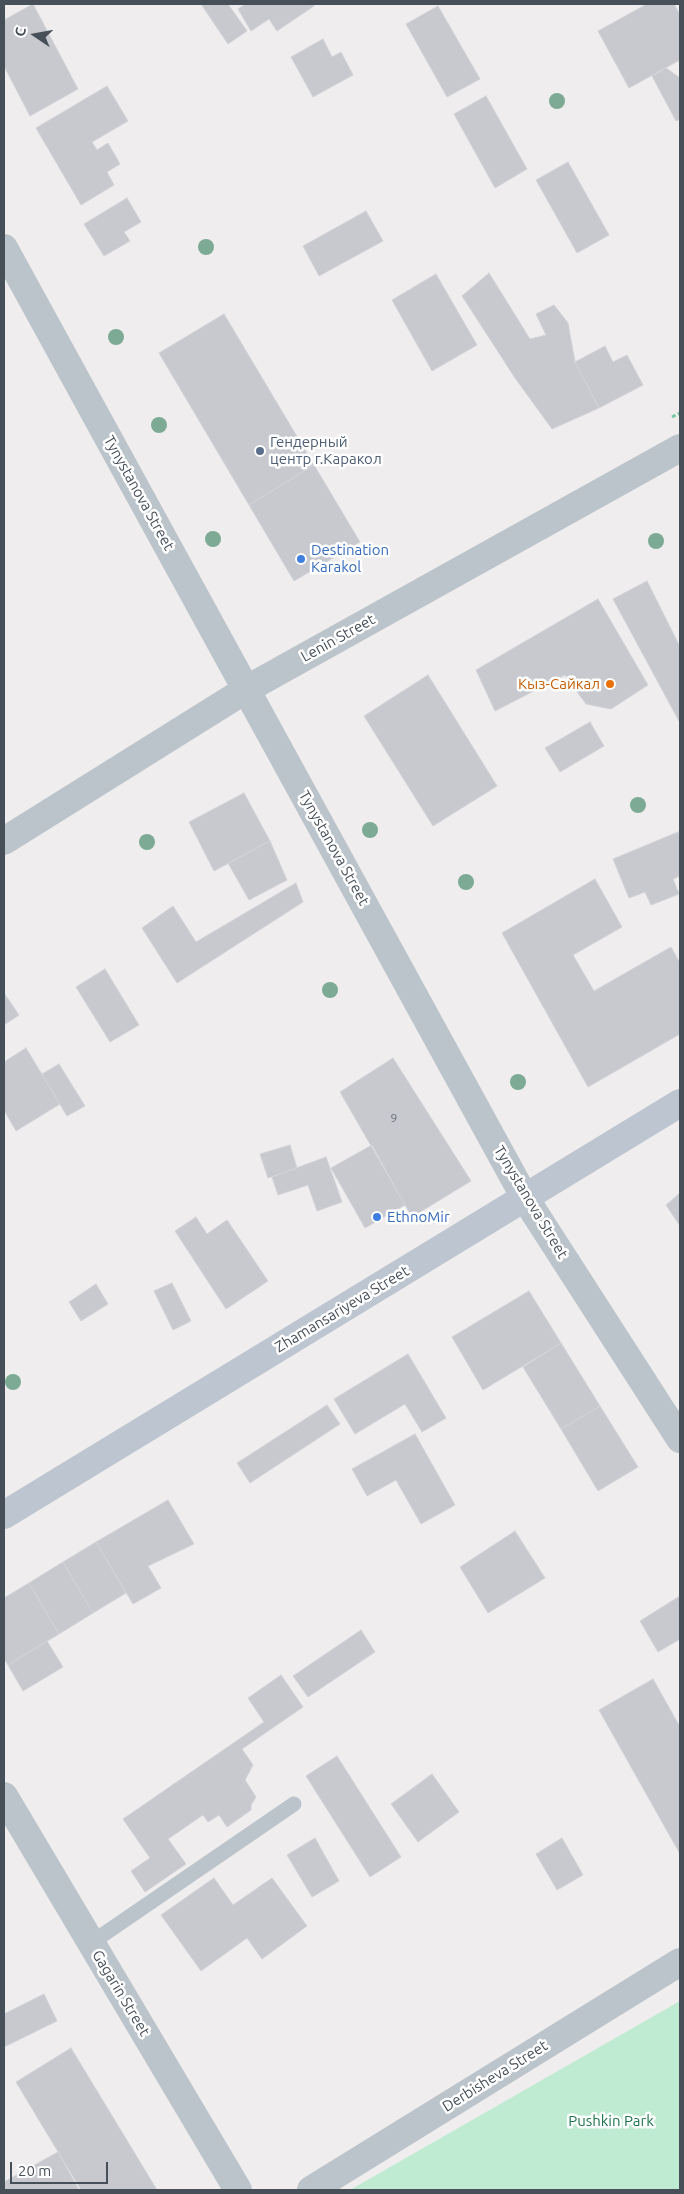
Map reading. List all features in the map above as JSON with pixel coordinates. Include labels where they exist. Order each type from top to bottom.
[{"type":"main road","name":"Zhamansariyeva Street","points":[[4,1515],[680,1103]]},
{"type":"street","name":"Tynystanova Street","points":[[4,248],[525,1198],[680,1439]]},
{"type":"street","name":"Lenin Street","points":[[4,841],[247,689],[680,448]]},
{"type":"street","name":"Gagarin Street","points":[[4,1796],[238,2190]]},
{"type":"street","name":"Derbisheva Street","points":[[311,2190],[680,1962]]},
{"type":"lane","points":[[90,1943],[294,1804]]},
{"type":"green space","name":"Pushkin Park","points":[[680,2001],[680,2190],[350,2190]]},
{"type":"building","points":[[33,4],[78,89],[30,116],[4,66],[4,20]]},
{"type":"building","points":[[201,4],[228,4],[247,31],[228,44]]},
{"type":"building","points":[[246,4],[313,4],[314,6],[277,31],[269,19],[251,31],[238,9]]},
{"type":"building","points":[[647,4],[674,4],[680,15],[680,60],[629,88],[598,31]]},
{"type":"building","points":[[438,6],[480,79],[447,97],[406,24]]},
{"type":"building","points":[[323,39],[332,57],[341,52],[353,75],[313,97],[291,57]]},
{"type":"building","points":[[666,68],[680,78],[680,119],[676,121],[652,76]]},
{"type":"building","points":[[107,86],[128,121],[92,142],[97,150],[108,143],[120,164],[107,172],[114,185],[81,205],[36,128]]},
{"type":"building","points":[[486,96],[527,169],[495,188],[454,114]]},
{"type":"building","points":[[568,162],[609,235],[577,253],[536,180]]},
{"type":"building","points":[[127,198],[141,222],[124,232],[130,241],[104,256],[84,224]]},
{"type":"building","points":[[366,211],[383,241],[319,276],[303,246]]},
{"type":"building","points":[[489,273],[530,339],[546,335],[536,314],[554,305],[568,323],[575,362],[599,408],[552,429],[515,378],[462,296]]},
{"type":"building","points":[[436,274],[477,345],[432,371],[392,300]]},
{"type":"building","points":[[224,314],[314,465],[249,505],[159,353]]},
{"type":"building","points":[[605,346],[613,362],[627,355],[643,385],[599,408],[575,362]]},
{"type":"building","points":[[314,465],[360,542],[294,581],[249,505]]},
{"type":"building","points":[[647,581],[680,647],[680,723],[613,599]]},
{"type":"building","points":[[598,599],[648,685],[611,709],[586,704],[565,675],[495,711],[476,670]]},
{"type":"building","points":[[428,675],[497,786],[433,826],[364,716]]},
{"type":"building","points":[[590,722],[604,746],[560,772],[545,748]]},
{"type":"building","points":[[244,793],[270,841],[214,871],[189,822]]},
{"type":"building","points":[[678,832],[680,837],[680,876],[673,879],[679,894],[651,905],[645,892],[629,898],[613,859]]},
{"type":"building","points":[[270,841],[287,880],[249,900],[228,863]]},
{"type":"building","points":[[595,879],[622,927],[573,955],[594,991],[671,947],[680,963],[680,1034],[588,1087],[502,933]]},
{"type":"building","points":[[296,883],[303,902],[177,983],[142,928],[173,906],[196,942]]},
{"type":"building","points":[[105,969],[139,1025],[110,1042],[76,987]]},
{"type":"building","points":[[4,993],[19,1015],[4,1025]]},
{"type":"building","points":[[26,1048],[60,1104],[16,1131],[4,1110],[4,1062]]},
{"type":"building","points":[[393,1058],[471,1181],[412,1217],[340,1092]]},
{"type":"building","points":[[59,1064],[85,1106],[67,1116],[42,1074]]},
{"type":"building","points":[[290,1145],[297,1168],[268,1178],[260,1154]]},
{"type":"building","points":[[372,1145],[405,1205],[365,1228],[331,1168]]},
{"type":"building","points":[[326,1157],[342,1202],[317,1211],[308,1185],[278,1195],[272,1177]]},
{"type":"building","points":[[680,1193],[680,1226],[666,1205]]},
{"type":"building","points":[[196,1217],[207,1234],[227,1220],[268,1281],[226,1309],[175,1231]]},
{"type":"building","points":[[172,1283],[191,1321],[173,1330],[154,1291]]},
{"type":"building","points":[[96,1284],[108,1304],[81,1321],[69,1302]]},
{"type":"building","points":[[529,1291],[561,1343],[483,1390],[452,1337]]},
{"type":"building","points":[[561,1343],[600,1406],[561,1429],[523,1367]]},
{"type":"building","points":[[408,1354],[446,1418],[422,1432],[405,1404],[355,1434],[334,1399]]},
{"type":"building","points":[[327,1405],[340,1424],[250,1483],[237,1463]]},
{"type":"building","points":[[600,1406],[638,1467],[598,1491],[561,1429]]},
{"type":"building","points":[[415,1434],[455,1505],[421,1524],[396,1480],[367,1496],[352,1469]]},
{"type":"building","points":[[168,1500],[194,1544],[148,1566],[161,1588],[133,1604],[96,1542]]},
{"type":"building","points":[[515,1531],[545,1578],[488,1613],[460,1567]]},
{"type":"building","points":[[96,1542],[126,1593],[93,1613],[63,1562]]},
{"type":"building","points":[[63,1562],[93,1613],[59,1634],[29,1583]]},
{"type":"building","points":[[29,1583],[59,1634],[8,1665],[4,1658],[4,1598]]},
{"type":"building","points":[[680,1596],[680,1639],[658,1652],[640,1621]]},
{"type":"building","points":[[361,1630],[375,1652],[308,1697],[293,1676]]},
{"type":"building","points":[[47,1641],[63,1667],[23,1691],[8,1665]]},
{"type":"building","points":[[281,1675],[303,1707],[242,1749],[253,1765],[245,1780],[256,1797],[251,1805],[251,1810],[227,1827],[219,1815],[208,1822],[203,1815],[168,1839],[186,1864],[145,1892],[131,1871],[150,1858],[123,1819],[264,1722],[248,1698]]},
{"type":"building","points":[[653,1679],[680,1727],[680,1854],[599,1710]]},
{"type":"building","points":[[337,1756],[401,1857],[370,1877],[306,1776]]},
{"type":"building","points":[[432,1774],[459,1812],[418,1842],[391,1804]]},
{"type":"building","points":[[315,1838],[339,1881],[312,1897],[287,1855]]},
{"type":"building","points":[[562,1838],[583,1875],[557,1890],[536,1854]]},
{"type":"building","points":[[214,1878],[233,1905],[272,1878],[307,1926],[262,1959],[247,1938],[201,1971],[161,1915]]},
{"type":"building","points":[[44,1994],[57,2021],[4,2047],[4,2014]]},
{"type":"building","points":[[71,2048],[157,2190],[81,2190],[16,2082]]},
{"type":"building","points":[[58,2152],[79,2190],[4,2190],[4,2182]]},
{"type":"place","name":"Гендерный центр г.Каракол","points":[[260,451]]},
{"type":"place","name":"Destination Karakol","points":[[301,559]]},
{"type":"place","name":"Кыз-Сайкал","points":[[610,684]]},
{"type":"place","name":"EthnoMir","points":[[377,1217]]}]
